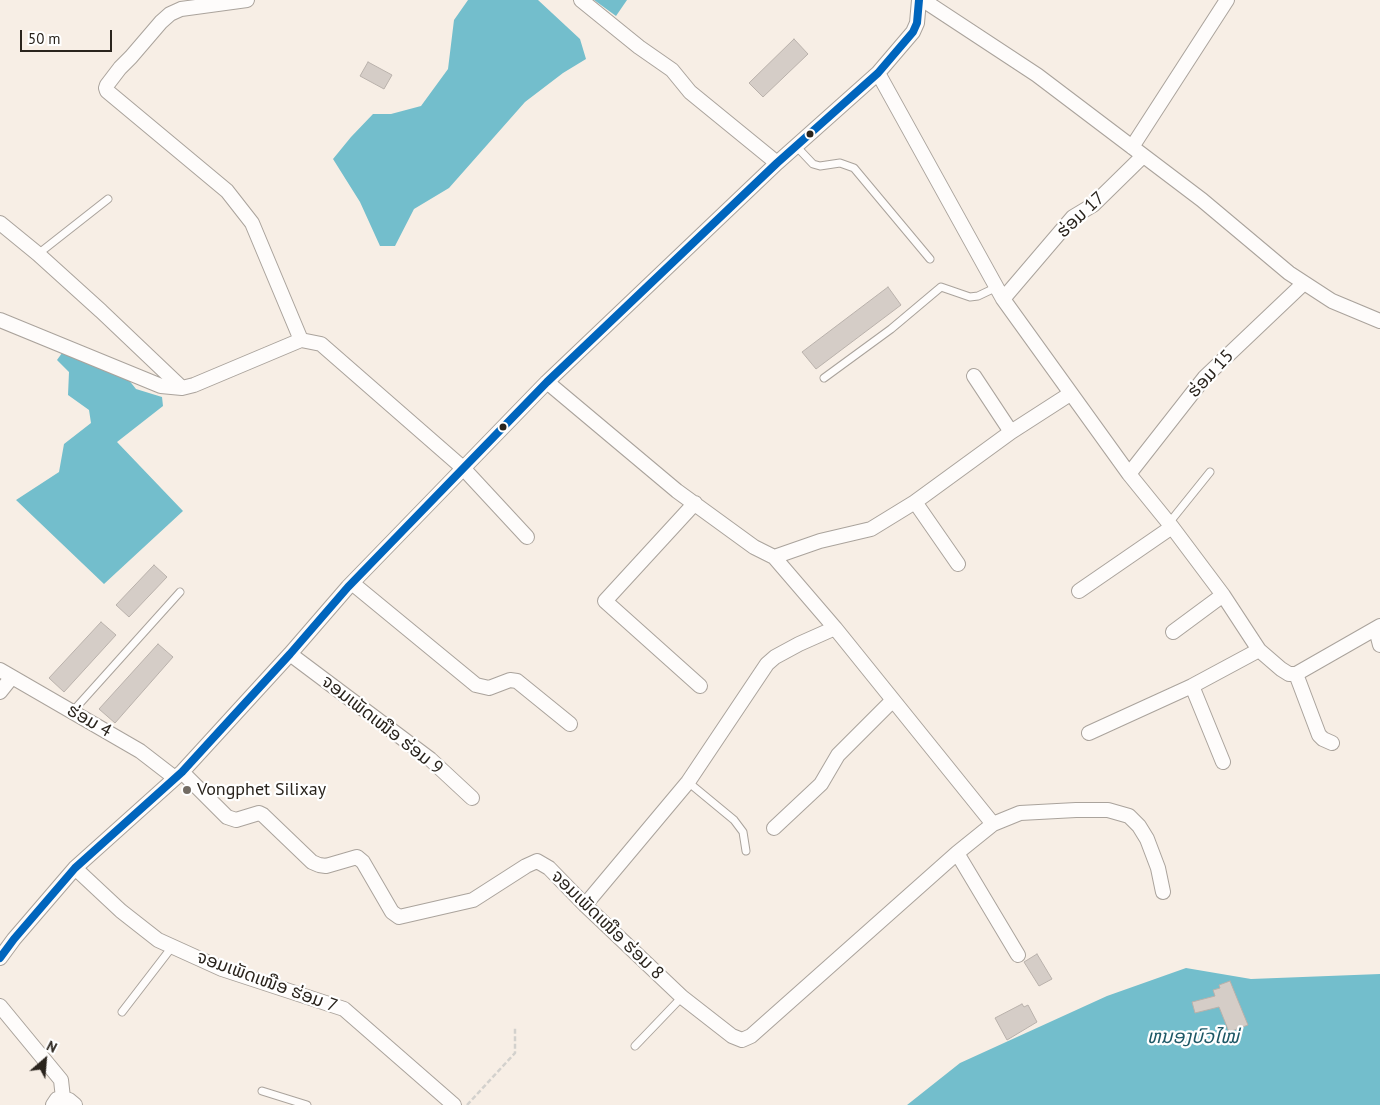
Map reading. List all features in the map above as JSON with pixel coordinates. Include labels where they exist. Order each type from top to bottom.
[{"type":"street","points":[[248,0],[181,9],[170,14],[160,22],[120,68],[106,88],[107,91],[227,191],[252,223],[301,340]]},
{"type":"street","points":[[581,0],[639,47],[672,70],[690,92],[777,163]]},
{"type":"street","points":[[0,958],[75,868],[178,775],[290,654],[352,583],[547,382],[777,163],[878,74],[913,32],[917,23],[919,0]]},
{"type":"street","points":[[923,0],[1037,75],[1202,200],[1289,273],[1332,301],[1378,317]]},
{"type":"street","name":"ຮ່ອມ 17","points":[[1000,293],[1073,218],[1093,205],[1137,151],[1226,0]]},
{"type":"street","points":[[878,74],[1000,293],[1070,394],[1222,595],[1258,650],[1280,670],[1289,674],[1296,674],[1378,628],[1380,645]]},
{"type":"street","points":[[0,223],[38,254],[182,388]]},
{"type":"street","name":"ຮ່ອມ 15","points":[[1129,474],[1205,377],[1304,283]]},
{"type":"street","points":[[0,320],[161,386],[182,388],[194,385],[301,340],[321,344],[463,468],[527,537]]},
{"type":"street","points":[[974,376],[1011,432]]},
{"type":"street","points":[[547,382],[677,492],[754,548],[774,557],[835,628],[993,824]]},
{"type":"street","points":[[774,557],[820,541],[871,529],[915,502],[1011,432],[1070,394]]},
{"type":"street","points":[[915,502],[958,564]]},
{"type":"street","points":[[694,503],[605,601],[700,686]]},
{"type":"street","points":[[1078,591],[1170,525]]},
{"type":"street","points":[[352,583],[476,685],[489,688],[510,680],[517,681],[570,724]]},
{"type":"street","points":[[1172,632],[1222,595]]},
{"type":"street","points":[[585,905],[688,782],[770,660],[799,644],[835,628]]},
{"type":"street","points":[[1089,733],[1192,686],[1258,650]]},
{"type":"street","name":"ຈອມເພັດເໜືອ ຮ່ອມ 9","points":[[290,654],[430,759],[472,798]]},
{"type":"street","points":[[0,692],[6,674]]},
{"type":"street","name":"ຮ່ອມ 4","points":[[6,674],[74,712],[178,775]]},
{"type":"street","points":[[1296,674],[1319,735],[1323,740],[1332,742]]},
{"type":"street","points":[[1192,686],[1223,762]]},
{"type":"street","points":[[774,828],[821,784],[838,755],[893,700]]},
{"type":"street","name":"ຈອມເພັດເໜືອ ຮ່ອມ 8","points":[[178,775],[227,817],[236,820],[259,813],[263,815],[312,862],[326,866],[357,858],[363,862],[392,912],[399,917],[473,900],[537,861],[549,868],[682,997],[732,1036],[742,1040],[758,1030],[957,853]]},
{"type":"street","points":[[1018,954],[957,853],[993,824],[1020,813],[1108,810],[1129,816],[1139,826],[1147,839],[1158,868],[1163,892]]},
{"type":"street","name":"ຈອມເພັດເໜືອ ຮ່ອມ 7","points":[[75,868],[121,911],[158,940],[222,969],[344,1009],[454,1105]]},
{"type":"street","points":[[0,1006],[61,1080],[58,1101],[69,1100],[75,1105]]},
{"type":"lane","points":[[796,146],[813,164],[820,166],[840,163],[854,168],[930,259]]},
{"type":"lane","points":[[38,254],[108,199]]},
{"type":"lane","points":[[824,378],[891,329],[941,288],[970,297],[1000,293]]},
{"type":"lane","points":[[1170,525],[1210,472]]},
{"type":"lane","points":[[74,712],[180,592]]},
{"type":"lane","points":[[688,782],[734,820],[743,832],[746,851]]},
{"type":"lane","points":[[122,1012],[172,947]]},
{"type":"lane","points":[[635,1046],[682,997]]},
{"type":"lane","points":[[262,1091],[307,1105]]},
{"type":"path","points":[[467,1105],[515,1053],[515,1028]]},
{"type":"water","points":[[468,0],[538,0],[580,39],[586,59],[563,73],[525,102],[449,188],[414,209],[395,246],[380,246],[360,202],[333,159],[373,114],[391,114],[421,106],[448,69],[454,20]]},
{"type":"water","points":[[594,0],[627,0],[616,16]]},
{"type":"water","points":[[67,346],[124,374],[136,389],[162,397],[163,406],[117,442],[183,511],[104,584],[16,500],[59,472],[64,444],[91,423],[89,410],[68,395],[69,372],[57,360]]},
{"type":"water","name":"ຫນອງບົວໄໝ່","points":[[1186,968],[1251,979],[1380,974],[1380,1105],[907,1105],[960,1063],[1107,996]]},
{"type":"building","points":[[794,39],[808,54],[763,97],[749,83]]},
{"type":"building","points":[[368,62],[392,75],[384,89],[360,76]]},
{"type":"building","points":[[888,287],[901,305],[816,369],[802,352]]},
{"type":"building","points":[[154,565],[167,577],[129,617],[116,605]]},
{"type":"building","points":[[101,622],[116,635],[64,692],[49,678]]},
{"type":"building","points":[[158,644],[173,657],[115,723],[99,709]]},
{"type":"building","points":[[1037,954],[1052,979],[1039,986],[1024,962]]},
{"type":"building","points":[[1230,981],[1248,1025],[1229,1032],[1219,1007],[1195,1013],[1192,1002],[1215,996],[1213,990],[1220,988],[1219,985]]},
{"type":"building","points":[[1022,1004],[1024,1007],[1028,1005],[1037,1022],[1007,1040],[995,1018]]},
{"type":"transit line","points":[[0,958],[75,868],[182,772],[290,654],[348,587],[547,382],[777,163],[878,73],[913,32],[917,23],[919,0]]},
{"type":"place","name":"Vongphet Silixay","points":[[187,790]]}]
